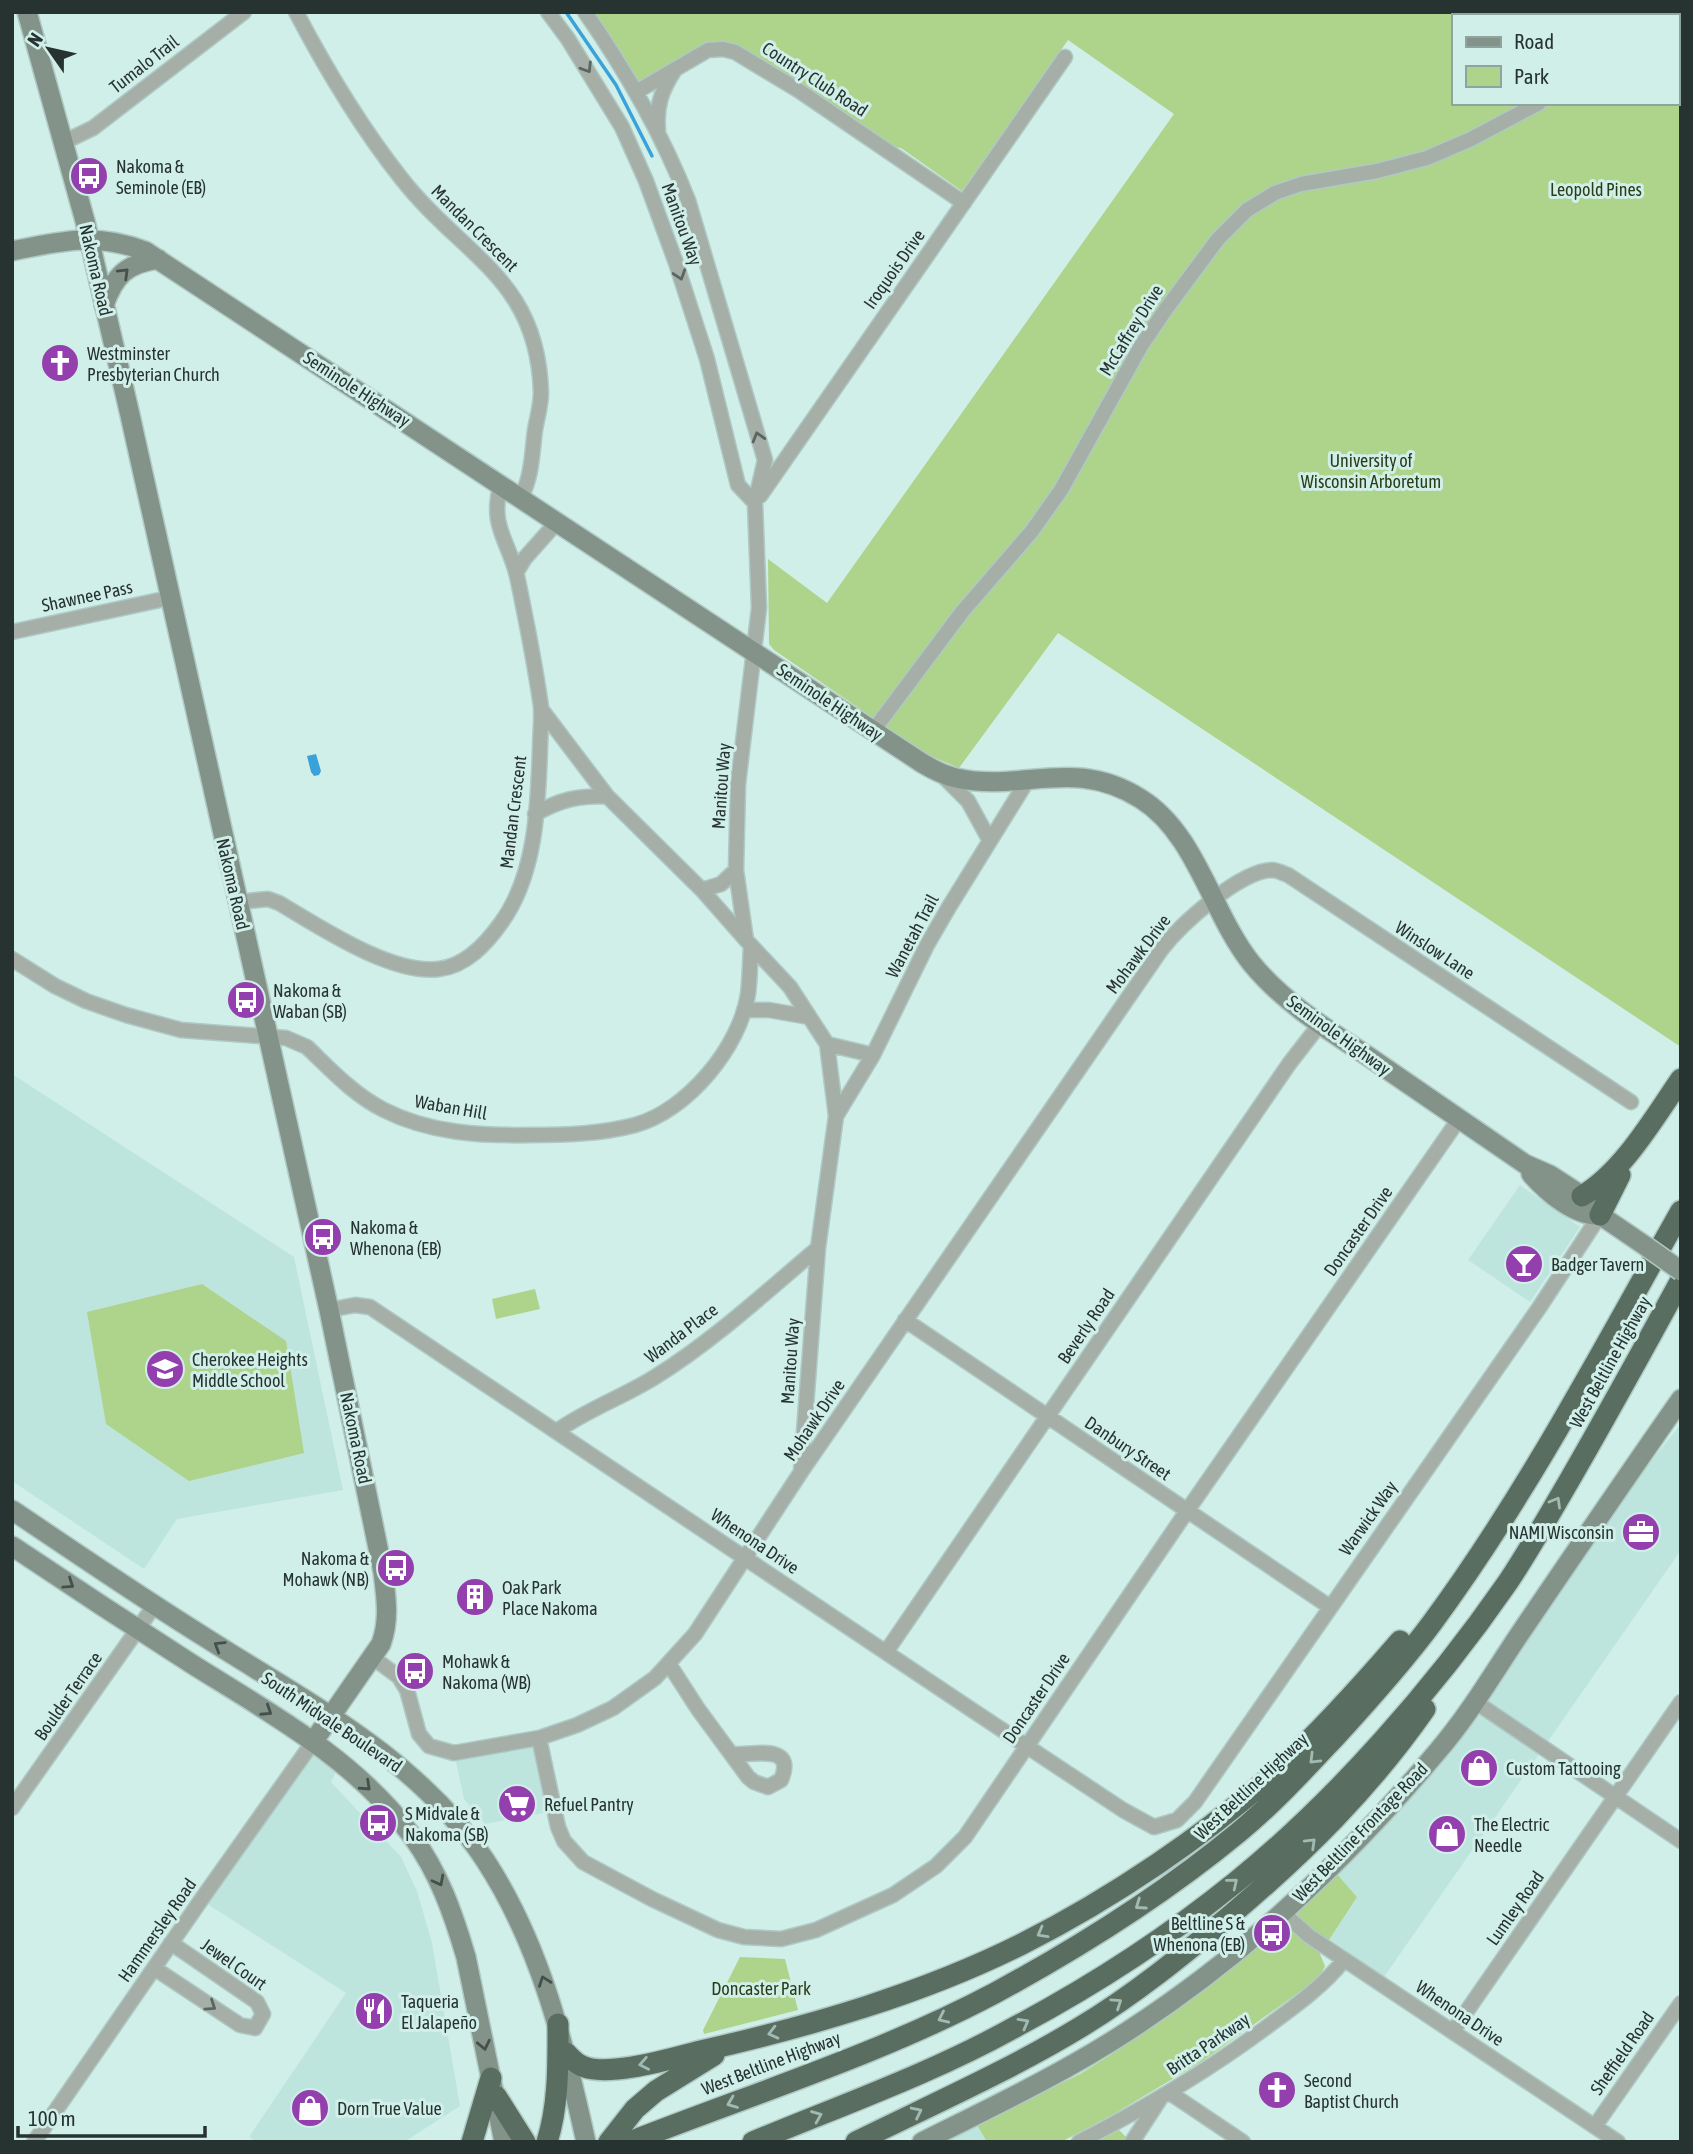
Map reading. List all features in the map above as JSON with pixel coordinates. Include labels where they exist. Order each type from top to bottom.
[{"type":"highway","points":[[1582,1196],[1605,1181],[1681,1079]]},
{"type":"highway","points":[[1600,1215],[1611,1190],[1657,1113]]},
{"type":"highway","name":"West Beltline Highway","points":[[631,2142],[877,2047],[992,1994],[1125,1916],[1204,1860],[1273,1800],[1372,1697],[1432,1622],[1507,1514],[1681,1211]]},
{"type":"highway","name":"West Beltline Highway","points":[[754,2142],[888,2088],[980,2046],[1108,1973],[1195,1914],[1272,1850],[1382,1740],[1421,1696],[1508,1581],[1615,1402],[1681,1280]]},
{"type":"highway","points":[[566,2053],[582,2066],[599,2070],[637,2066],[734,2044],[880,2001],[972,1966],[1050,1928],[1168,1855],[1245,1798],[1317,1734],[1507,1514]]},
{"type":"highway","points":[[856,2142],[1077,2029],[1157,1976],[1225,1920],[1329,1825],[1394,1753],[1446,1679],[1508,1581]]},
{"type":"highway","points":[[547,2142],[557,2084],[558,2024]]},
{"type":"highway","points":[[609,2142],[635,2109],[656,2091],[734,2044]]},
{"type":"highway","points":[[472,2142],[493,2087]]},
{"type":"highway","points":[[493,2087],[525,2142]]},
{"type":"main road","name":"Nakoma Road","points":[[27,12],[89,238],[329,1310],[383,1572],[388,1614],[381,1644],[313,1742]]},
{"type":"main road","name":"Seminole Highway","points":[[12,251],[89,238],[132,246],[158,259],[938,772],[956,778],[976,780],[1077,776],[1103,781],[1144,800],[1179,836],[1237,942],[1252,964],[1294,1005],[1525,1164],[1550,1175],[1582,1196],[1600,1215],[1681,1271]]},
{"type":"main road","points":[[104,305],[110,288],[127,268],[138,262],[158,259]]},
{"type":"main road","name":"Seminole Highway","points":[[1525,1164],[1540,1183],[1577,1211],[1586,1215],[1600,1215]]},
{"type":"main road","name":"West Beltline Frontage Road","points":[[922,2142],[1066,2069],[1128,2031],[1203,1978],[1282,1913],[1340,1858],[1439,1750],[1681,1399]]},
{"type":"main road","name":"South Midvale Boulevard","points":[[12,1510],[154,1606],[331,1717],[380,1751],[442,1806],[477,1848],[510,1903],[533,1951],[558,2024],[586,2142]]},
{"type":"main road","name":"South Midvale Boulevard","points":[[12,1546],[313,1742],[364,1784],[411,1835],[429,1861],[450,1903],[463,1948],[504,2142]]},
{"type":"street","name":"Tumalo Trail","points":[[64,142],[93,128],[244,12]]},
{"type":"street","name":"Mandan Crescent","points":[[296,12],[332,80],[375,144],[420,202],[487,264],[522,310],[534,341],[541,396],[528,483],[521,497]]},
{"type":"street","name":"Manitou Way","points":[[548,12],[568,39],[622,127],[646,181],[677,263],[707,359],[738,485],[755,503]]},
{"type":"street","name":"Manitou Way","points":[[585,12],[636,92],[688,200],[765,460],[755,503],[759,608],[738,784],[736,870],[749,943],[790,987],[827,1044],[836,1116],[818,1248],[801,1472]]},
{"type":"street","name":"Country Club Road","points":[[636,92],[708,50],[723,49],[735,52],[798,90],[964,203]]},
{"type":"street","name":"Iroquois Drive","points":[[755,503],[1065,57]]},
{"type":"street","points":[[658,135],[657,114],[660,97],[676,68]]},
{"type":"street","name":"McCaffrey Drive","points":[[873,731],[962,612],[1032,531],[1061,490],[1124,376],[1160,318],[1219,239],[1247,210],[1275,193],[1301,184],[1377,171],[1427,158],[1471,139],[1535,105]]},
{"type":"street","name":"Mandan Crescent","points":[[237,902],[268,900],[279,903],[330,933],[392,962],[416,969],[439,969],[454,965],[479,949],[493,935],[512,908],[524,877],[536,814],[541,709],[516,573],[498,521],[496,503],[501,484]]},
{"type":"street","points":[[516,573],[557,522]]},
{"type":"street","name":"Shawnee Pass","points":[[12,632],[169,598]]},
{"type":"street","points":[[541,709],[607,796],[702,890],[749,943]]},
{"type":"street","points":[[938,772],[968,801],[990,841]]},
{"type":"street","name":"Wanetah Trail","points":[[836,1116],[873,1055],[927,945],[1029,778]]},
{"type":"street","points":[[536,814],[555,802],[581,796],[607,796]]},
{"type":"street","points":[[702,890],[721,884],[736,870]]},
{"type":"street","name":"Winslow Lane","points":[[1214,900],[1258,873],[1275,870],[1288,875],[1631,1102]]},
{"type":"street","name":"Mohawk Drive","points":[[372,1657],[399,1677],[407,1690],[419,1734],[429,1746],[454,1753],[539,1738],[577,1725],[613,1708],[655,1678],[695,1633],[801,1472],[1161,950],[1189,919],[1214,900]]},
{"type":"street","name":"Waban Hill","points":[[12,959],[55,986],[86,1001],[126,1015],[181,1030],[286,1038],[307,1047],[368,1102],[408,1121],[481,1134],[569,1135],[636,1125],[669,1110],[706,1077],[744,1010],[748,995],[749,943]]},
{"type":"street","points":[[744,1010],[769,1010],[809,1017]]},
{"type":"street","name":"Beverly Road","points":[[886,1652],[1289,1064],[1320,1024]]},
{"type":"street","points":[[827,1044],[873,1055]]},
{"type":"street","name":"Doncaster Drive","points":[[539,1738],[558,1827],[564,1841],[583,1862],[718,1930],[744,1937],[781,1939],[816,1930],[894,1895],[936,1866],[965,1837],[1459,1119]]},
{"type":"street","name":"Warwick Way","points":[[1154,1827],[1177,1820],[1195,1802],[1539,1308],[1600,1215]]},
{"type":"street","name":"Wanda Place","points":[[557,1431],[580,1415],[654,1378],[818,1248]]},
{"type":"street","name":"Whenona Drive","points":[[329,1310],[355,1305],[370,1307],[1123,1810],[1154,1827]]},
{"type":"street","name":"Danbury Street","points":[[905,1320],[1330,1607]]},
{"type":"street","name":"Boulder Terrace","points":[[12,1808],[154,1606]]},
{"type":"street","points":[[669,1664],[732,1754]]},
{"type":"street","points":[[1474,1701],[1681,1841]]},
{"type":"street","name":"Lumley Road","points":[[1452,2031],[1681,1702]]},
{"type":"street","name":"Hammersley Road","points":[[34,2142],[313,1742]]},
{"type":"street","name":"Whenona Drive","points":[[1282,1913],[1344,1960],[1619,2142]]},
{"type":"street","name":"Jewel Court","points":[[154,1968],[240,2025],[248,2029],[255,2028],[261,2022],[262,2008],[257,2002],[171,1943]]},
{"type":"street","name":"Britta Parkway","points":[[1079,2142],[1166,2095],[1250,2040],[1306,1998],[1334,1973],[1344,1960]]},
{"type":"street","name":"Sheffield Road","points":[[1595,2126],[1681,2003]]},
{"type":"street","points":[[1132,2142],[1166,2095],[1243,2142]]},
{"type":"shaded area","name":"Cherokee Heights Middle School","points":[[12,1074],[294,1257],[343,1490],[177,1519],[144,1569],[12,1481]]},
{"type":"shaded area","points":[[1520,1185],[1580,1227],[1530,1302],[1468,1260]]},
{"type":"shaded area","points":[[1681,1424],[1681,1550],[1384,1977],[1330,1939],[1357,1897],[1336,1873],[1451,1752],[1643,1471]]},
{"type":"shaded area","points":[[539,1738],[554,1811],[485,1824],[464,1799],[454,1753]]},
{"type":"shaded area","points":[[313,1742],[340,1764],[331,1782],[401,1857],[417,1891],[432,1943],[460,2106],[404,2142],[257,2142],[249,2137],[346,1993],[201,1900]]},
{"type":"shaded area","points":[[977,2125],[987,2142],[945,2142]]},
{"type":"green space","name":"University of Wisconsin Arboretum","points":[[585,12],[1681,12],[1681,1047],[1058,633],[959,768],[926,754],[774,650],[769,644],[768,559],[827,603],[1174,114],[1068,40],[962,191],[901,148],[878,144],[723,49],[636,92]]},
{"type":"green space","points":[[202,1284],[286,1341],[304,1453],[189,1481],[106,1424],[87,1312]]},
{"type":"green space","points":[[535,1289],[540,1309],[496,1319],[492,1299]]},
{"type":"green space","points":[[1336,1873],[1357,1897],[1320,1954],[1325,1966],[1319,1978],[1204,2060],[1061,2142],[987,2142],[977,2125],[1080,2074],[1112,2054],[1231,1966]]},
{"type":"green space","name":"Doncaster Park","points":[[740,1957],[785,1959],[798,2010],[704,2034],[703,2030]]},
{"type":"green space","points":[[1119,2130],[1127,2138],[1125,2142],[1097,2142]]},
{"type":"water","points":[[316,754],[321,771],[314,776],[307,756]]},
{"type":"waterway","points":[[566,12],[616,85],[652,156]]},
{"type":"place","name":"Nakoma & Seminole (EB)","points":[[89,176]]},
{"type":"place","name":"Westminster Presbyterian Church","points":[[60,363]]},
{"type":"place","name":"Nakoma & Waban (SB)","points":[[246,1000]]},
{"type":"place","name":"Nakoma & Whenona (EB)","points":[[323,1237]]},
{"type":"place","name":"Badger Tavern","points":[[1524,1264]]},
{"type":"place","name":"Cherokee Heights Middle School","points":[[165,1369]]},
{"type":"place","name":"NAMI Wisconsin","points":[[1641,1532]]},
{"type":"place","name":"Nakoma & Mohawk (NB)","points":[[396,1568]]},
{"type":"place","name":"Oak Park Place Nakoma","points":[[475,1597]]},
{"type":"place","name":"Mohawk & Nakoma (WB)","points":[[415,1671]]},
{"type":"place","name":"Custom Tattooing","points":[[1479,1768]]},
{"type":"place","name":"Refuel Pantry","points":[[517,1804]]},
{"type":"place","name":"S Midvale & Nakoma (SB)","points":[[378,1823]]},
{"type":"place","name":"The Electric Needle","points":[[1447,1834]]},
{"type":"place","name":"Beltline S & Whenona (EB)","points":[[1272,1933]]},
{"type":"place","name":"Taqueria El Jalapeño","points":[[374,2011]]},
{"type":"place","name":"Second Baptist Church","points":[[1277,2090]]},
{"type":"place","name":"Dorn True Value","points":[[310,2108]]},
{"type":"park label","name":"Leopold Pines","points":[[1596,189]]}]
